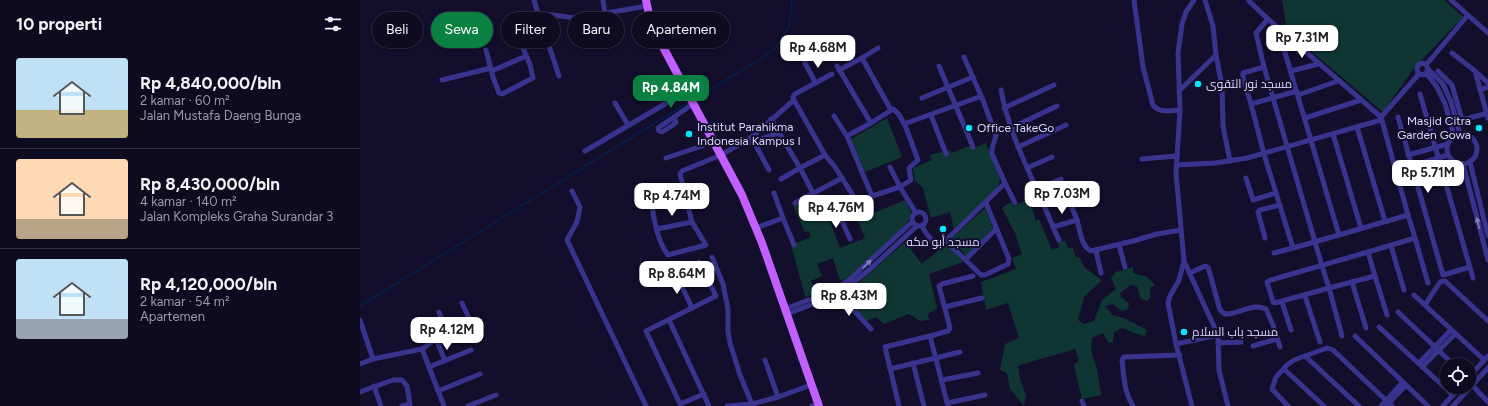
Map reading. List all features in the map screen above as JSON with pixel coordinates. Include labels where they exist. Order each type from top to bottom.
[{"type":"main road","points":[[647,3],[654,30],[742,195],[756,228],[786,311],[811,385],[816,405]]},
{"type":"street","points":[[534,0],[537,12]]},
{"type":"street","points":[[603,0],[605,12]]},
{"type":"street","points":[[1134,0],[1143,67],[1153,105],[1156,109],[1162,111],[1180,110]]},
{"type":"street","points":[[1192,406],[1176,344],[1168,303],[1170,296],[1179,280],[1184,261],[1176,165],[1180,110],[1178,53],[1182,24],[1186,12],[1194,0]]},
{"type":"street","points":[[1205,0],[1212,17],[1216,56],[1222,86],[1224,126],[1230,161]]},
{"type":"street","points":[[1451,0],[1488,33]]},
{"type":"street","points":[[1249,1],[1381,119],[1428,284]]},
{"type":"street","points":[[613,12],[647,3]]},
{"type":"street","points":[[1176,165],[1230,161],[1264,154],[1358,128],[1381,119],[1419,74],[1423,75],[1468,15]]},
{"type":"street","points":[[1268,19],[1256,34],[1264,67],[1322,266],[1330,288],[1342,336]]},
{"type":"street","points":[[1278,28],[1339,235]]},
{"type":"street","points":[[486,50],[493,77],[500,94],[533,78],[523,48]]},
{"type":"street","points":[[550,48],[559,76]]},
{"type":"street","points":[[871,123],[838,68],[862,58],[878,48]]},
{"type":"street","points":[[1452,53],[1488,83]]},
{"type":"street","points":[[442,80],[492,69],[526,56]]},
{"type":"street","points":[[1179,91],[1216,56]]},
{"type":"street","points":[[964,57],[996,135],[992,154],[1015,203]]},
{"type":"street","points":[[861,203],[872,196],[900,187],[912,180],[910,168],[911,165],[918,161],[904,124],[896,111],[891,110],[862,58]]},
{"type":"street","points":[[806,63],[815,82]]},
{"type":"street","points":[[1419,74],[1416,71],[1416,67],[1423,63],[1448,103],[1457,134]]},
{"type":"street","points":[[1291,71],[1318,64]]},
{"type":"street","points":[[939,66],[973,147]]},
{"type":"street","points":[[1264,67],[1243,73],[1243,78],[1292,248]]},
{"type":"street","points":[[1438,71],[1452,85],[1462,120],[1488,115],[1475,71]]},
{"type":"street","points":[[771,119],[800,168],[823,212],[830,214],[856,204],[842,178],[825,155],[793,97],[795,94],[815,82],[832,74]]},
{"type":"street","points":[[922,98],[973,77]]},
{"type":"street","points":[[1251,104],[1298,93],[1338,81]]},
{"type":"street","points":[[1004,108],[1054,85]]},
{"type":"street","points":[[643,86],[657,91],[664,98],[686,90]]},
{"type":"street","points":[[1480,90],[1488,87]]},
{"type":"street","points":[[585,151],[686,90]]},
{"type":"street","points":[[1001,90],[1004,108],[1018,147],[1059,240]]},
{"type":"street","points":[[1420,94],[1473,278]]},
{"type":"street","points":[[904,124],[956,107],[979,97],[982,98]]},
{"type":"street","points":[[753,139],[771,119],[794,100]]},
{"type":"street","points":[[1305,118],[1361,100]]},
{"type":"street","points":[[615,103],[628,125]]},
{"type":"street","points":[[674,117],[693,103]]},
{"type":"street","points":[[1011,128],[1057,106]]},
{"type":"street","points":[[847,136],[891,110]]},
{"type":"street","points":[[931,115],[946,154]]},
{"type":"street","points":[[834,116],[847,136],[872,196]]},
{"type":"street","points":[[1398,117],[1443,275],[1470,267]]},
{"type":"street","points":[[1018,147],[1066,125]]},
{"type":"street","points":[[1358,128],[1384,221]]},
{"type":"street","points":[[685,194],[652,202],[657,229],[667,253],[671,255],[706,245],[692,222],[685,194],[680,174],[682,171],[721,155],[753,139],[779,133]]},
{"type":"street","points":[[1333,134],[1361,228]]},
{"type":"street","points":[[1457,134],[1468,135],[1476,142],[1477,153],[1475,158],[1470,162],[1463,164],[1457,163],[1448,155],[1448,144],[1457,134]]},
{"type":"street","points":[[753,139],[769,170]]},
{"type":"street","points":[[666,158],[714,142]]},
{"type":"street","points":[[1408,155],[1448,144]]},
{"type":"street","points":[[781,179],[825,155]]},
{"type":"street","points":[[1412,166],[1448,155]]},
{"type":"street","points":[[1142,159],[1177,156]]},
{"type":"street","points":[[1027,168],[1052,157]]},
{"type":"street","points":[[1470,162],[1488,236],[1482,238]]},
{"type":"street","points":[[1463,164],[1482,238],[1486,245],[1488,260]]},
{"type":"street","points":[[890,167],[916,213]]},
{"type":"street","points":[[795,203],[842,178]]},
{"type":"street","points":[[1246,178],[1253,200],[1276,193]]},
{"type":"street","points":[[1037,189],[1061,179]]},
{"type":"street","points":[[916,213],[922,212],[925,215],[926,220],[922,226],[931,241],[937,246],[940,246],[1005,183]]},
{"type":"street","points":[[572,191],[580,207],[578,222],[567,240],[646,406]]},
{"type":"street","points":[[774,193],[794,245]]},
{"type":"street","points":[[1084,193],[1069,199],[1085,246],[1089,250],[1096,251],[1157,234],[1181,230]]},
{"type":"street","points":[[946,241],[980,274],[983,275],[1008,264],[1009,259],[986,203]]},
{"type":"street","points":[[1265,238],[1258,212],[1280,205]]},
{"type":"street","points":[[838,212],[850,239]]},
{"type":"street","points":[[914,224],[913,216],[916,213]]},
{"type":"street","points":[[1274,254],[1408,215]]},
{"type":"street","points":[[756,228],[783,218]]},
{"type":"street","points":[[1053,227],[1077,220]]},
{"type":"street","points":[[657,229],[692,222]]},
{"type":"street","points":[[786,311],[839,294],[870,269],[914,224]]},
{"type":"street","points":[[799,307],[835,290],[914,224],[923,225]]},
{"type":"street","points":[[966,259],[996,229]]},
{"type":"street","points":[[1375,276],[1276,303],[1273,302],[1268,281],[1415,238]]},
{"type":"street","points":[[1119,245],[1125,267]]},
{"type":"street","points":[[1391,246],[1404,290]]},
{"type":"street","points":[[1096,251],[1101,273]]},
{"type":"street","points":[[1368,252],[1387,315]]},
{"type":"street","points":[[712,257],[723,284],[728,309],[728,332],[730,343],[740,375],[752,404]]},
{"type":"street","points":[[1184,261],[1218,335],[1219,370],[1228,406]]},
{"type":"street","points":[[699,262],[716,296],[646,331],[680,404],[704,394]]},
{"type":"street","points":[[1190,273],[1205,266],[1208,268],[1220,310],[1224,314],[1230,314],[1256,307],[1266,309],[1274,325],[1280,347]]},
{"type":"street","points":[[676,274],[692,308]]},
{"type":"street","points":[[899,406],[885,347],[930,336],[950,329],[939,288],[940,285],[973,276]]},
{"type":"street","points":[[1425,305],[1440,282],[1445,281],[1488,321]]},
{"type":"street","points":[[1352,282],[1366,328]]},
{"type":"street","points":[[839,294],[871,330]]},
{"type":"street","points":[[1414,295],[1482,358]]},
{"type":"street","points":[[1304,296],[1320,342]]},
{"type":"street","points":[[945,307],[982,298]]},
{"type":"street","points":[[1282,302],[1291,330]]},
{"type":"street","points":[[360,364],[373,359],[422,349],[446,333],[471,323],[462,303]]},
{"type":"street","points":[[439,312],[446,333]]},
{"type":"street","points":[[1398,312],[1447,358]]},
{"type":"street","points":[[360,320],[362,333],[373,359]]},
{"type":"street","points":[[669,320],[710,406]]},
{"type":"street","points":[[1379,327],[1453,395],[1443,406]]},
{"type":"street","points":[[1421,365],[1453,332]]},
{"type":"street","points":[[1176,344],[1218,335]]},
{"type":"street","points":[[930,336],[947,405],[985,395]]},
{"type":"street","points":[[1356,336],[1428,406]]},
{"type":"street","points":[[436,339],[445,361]]},
{"type":"street","points":[[1253,346],[1277,339]]},
{"type":"street","points":[[1218,343],[1241,342]]},
{"type":"street","points":[[1288,406],[1272,389],[1276,377],[1287,364],[1294,360],[1327,348],[1333,350],[1388,404]]},
{"type":"street","points":[[422,349],[444,406]]},
{"type":"street","points":[[429,367],[471,350]]},
{"type":"street","points":[[890,369],[960,352]]},
{"type":"street","points":[[1133,406],[1128,398],[1126,390],[1122,360],[1124,357],[1180,355]]},
{"type":"street","points":[[1305,356],[1359,406]]},
{"type":"street","points":[[1476,370],[1488,356]]},
{"type":"street","points":[[765,360],[778,397]]},
{"type":"street","points":[[913,363],[924,406]]},
{"type":"street","points":[[1476,381],[1488,368]]},
{"type":"street","points":[[1284,369],[1324,406]]},
{"type":"street","points":[[942,380],[978,373]]},
{"type":"street","points":[[438,391],[480,374]]},
{"type":"street","points":[[360,392],[374,386],[396,380],[402,380],[407,386],[410,404],[402,406]]},
{"type":"street","points":[[1381,406],[1388,404],[1404,384]]},
{"type":"street","points":[[727,406],[752,404],[778,397],[811,385]]},
{"type":"street","points":[[374,386],[381,406]]},
{"type":"street","points":[[1476,388],[1488,402]]},
{"type":"street","points":[[1453,406],[1464,394]]},
{"type":"street","points":[[468,406],[496,395]]},
{"type":"green space","points":[[1282,0],[1444,0],[1463,17],[1414,68],[1383,112],[1287,31]]},
{"type":"green space","points":[[887,118],[902,157],[865,172],[851,139]]},
{"type":"green space","points":[[986,143],[1000,179],[998,186],[954,229],[950,212],[931,218],[923,188],[915,181],[913,168],[932,160],[930,155],[949,150],[951,153],[970,146],[972,149]]},
{"type":"green space","points":[[1029,198],[1036,221],[1039,219],[1052,250],[1059,247],[1058,242],[1065,241],[1068,248],[1073,248],[1076,258],[1079,257],[1085,268],[1102,280],[1084,297],[1078,320],[1084,324],[1094,321],[1102,300],[1116,289],[1111,278],[1116,272],[1133,267],[1133,273],[1147,277],[1155,285],[1150,288],[1150,298],[1147,301],[1141,299],[1137,286],[1131,285],[1120,293],[1121,297],[1129,303],[1128,309],[1122,311],[1113,304],[1105,306],[1113,315],[1124,318],[1147,330],[1145,337],[1122,328],[1114,332],[1113,343],[1108,342],[1103,333],[1092,338],[1091,351],[1097,369],[1101,395],[1082,399],[1074,365],[1079,360],[1075,349],[1018,366],[1020,379],[1026,395],[1024,406],[1010,389],[1007,373],[1000,370],[1005,344],[1019,338],[1008,303],[986,310],[981,282],[1016,269],[1012,258],[1022,254],[1015,233],[1002,208],[1011,202],[1014,207]]},
{"type":"green space","points":[[905,200],[912,214],[905,225],[853,273],[842,281],[839,278],[833,258],[817,264],[822,276],[811,281],[815,292],[808,297],[805,296],[791,245],[811,237],[809,231],[805,232],[793,206],[801,203],[806,220],[819,214],[828,216],[840,248],[865,238],[853,210],[862,205],[867,216]]},
{"type":"green space","points":[[985,208],[993,228],[966,256],[951,239]]},
{"type":"green space","points":[[905,242],[922,264],[948,243],[963,262],[929,274],[937,308],[928,314],[929,320],[920,321],[909,314],[884,324],[876,317],[866,321],[841,295],[855,286]]},
{"type":"waterway","points":[[694,99],[751,65],[776,48],[789,26],[792,0]]},
{"type":"waterway","points":[[360,306],[689,102]]},
{"type":"place","name":"مسجد نور التقوى","points":[[1198,84]]},
{"type":"place","name":"Office TakeGo","points":[[969,128]]},
{"type":"place","name":"Masjid Citra Garden Gowa","points":[[1479,128]]},
{"type":"place","name":"Institut Parahikma Indonesia Kampus I","points":[[689,134]]},
{"type":"place","name":"مسجد أبو مكه","points":[[943,229]]},
{"type":"place","name":"مسجد باب السلام","points":[[1184,332]]}]
